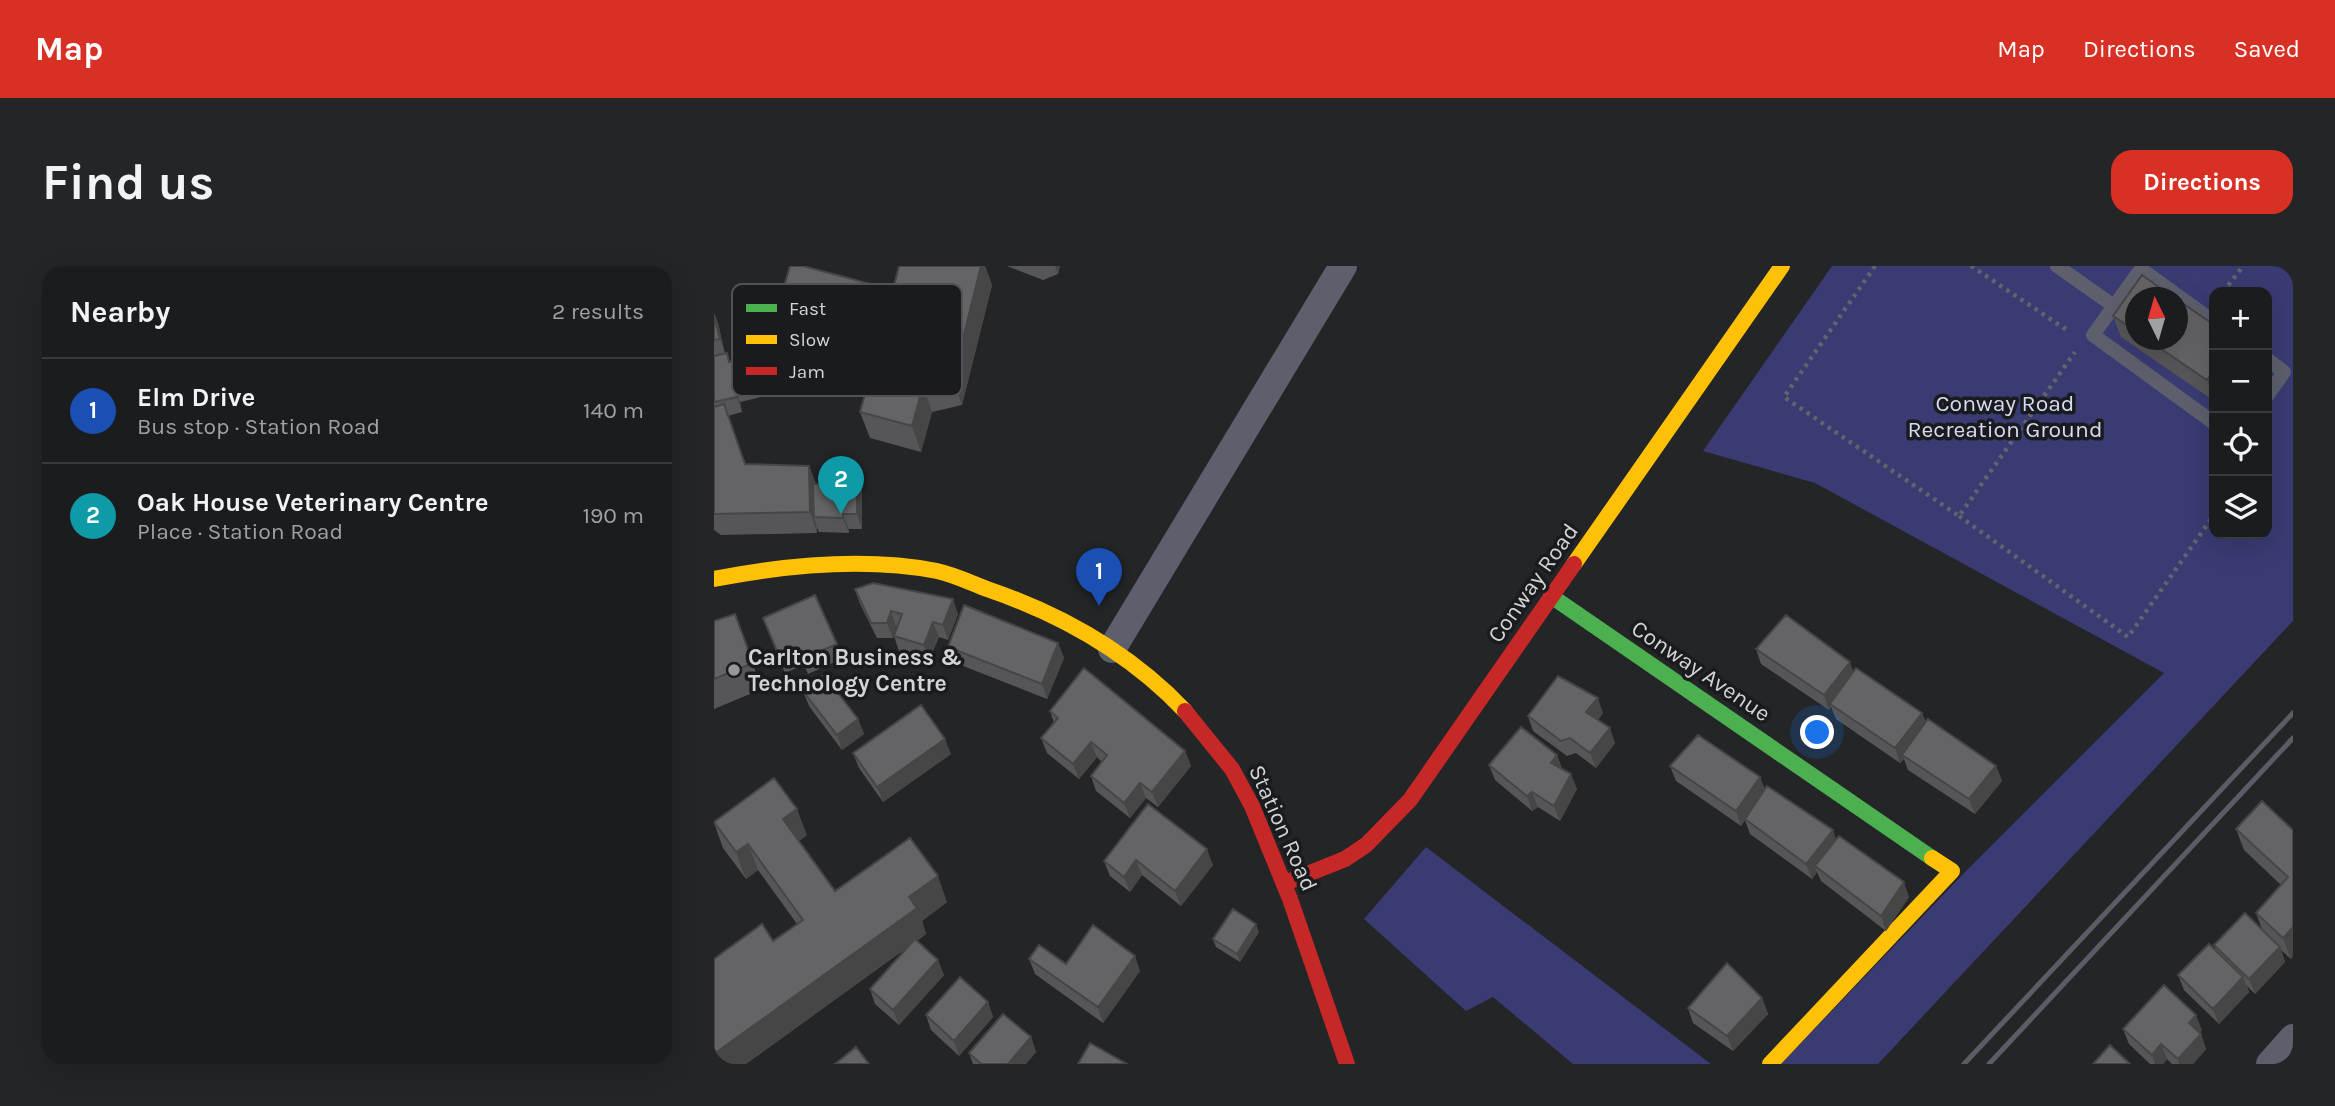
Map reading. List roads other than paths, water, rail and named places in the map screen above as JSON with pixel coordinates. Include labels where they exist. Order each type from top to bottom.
[{"type":"street","points":[[1112,649],[1343,266]]},
{"type":"street","name":"Conway Road","points":[[1285,883],[1345,859],[1366,845],[1410,800],[1782,266]]},
{"type":"street","name":"Station Road","points":[[714,579],[742,572],[888,564],[939,572],[1016,598],[1076,626],[1112,649],[1194,719],[1234,770],[1258,818],[1285,883],[1347,1064]]},
{"type":"street","name":"Conway Avenue","points":[[1551,596],[1952,871],[1770,1064]]},
{"type":"lane","points":[[2057,266],[2114,306]]},
{"type":"lane","points":[[2209,318],[2141,269],[2093,335],[2209,418]]},
{"type":"lane","points":[[2272,363],[2284,372],[2272,389]]},
{"type":"railway","points":[[1964,1064],[2293,713]]},
{"type":"railway","points":[[1989,1064],[2293,738]]},
{"type":"place","name":"Oak House Veterinary Centre","points":[[841,514]]},
{"type":"place","name":"Elm Drive","points":[[1099,606]]},
{"type":"place","name":"Carlton Business & Technology Centre","points":[[734,670]]},
{"type":"park label","name":"Conway Road Recreation Ground","points":[[2005,416]]}]
